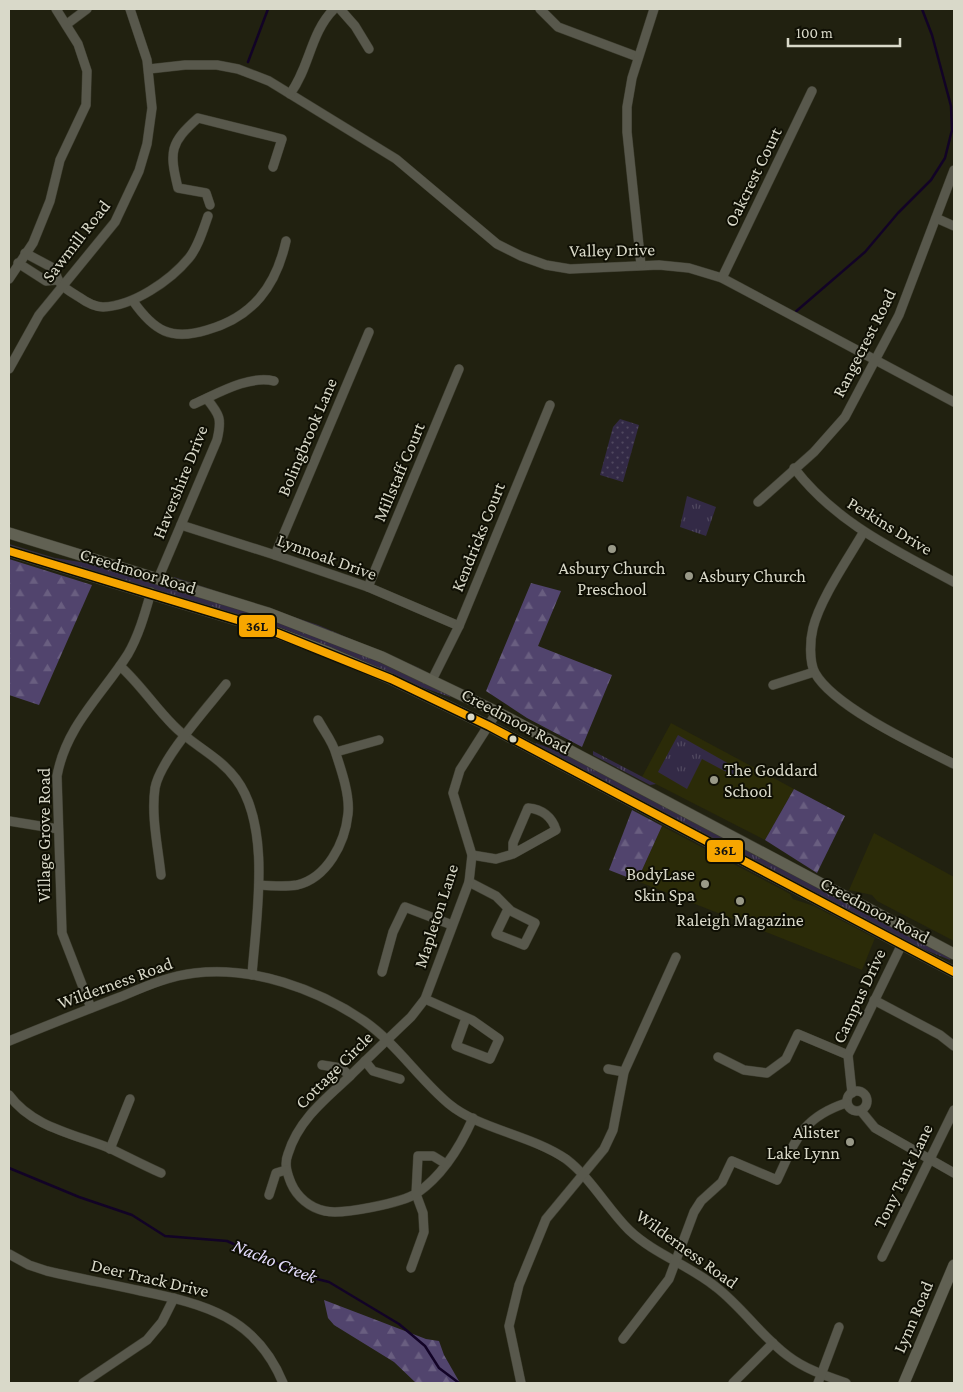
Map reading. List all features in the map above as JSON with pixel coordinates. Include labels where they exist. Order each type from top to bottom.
[{"type":"main road","name":"Creedmoor Road","points":[[9,533],[268,613],[322,633],[432,680],[954,954]]},
{"type":"main road","name":"Creedmoor Road","points":[[9,551],[151,592],[267,629],[330,652],[424,694],[489,726],[954,972]]},
{"type":"main road","name":"Lynn Road","points":[[904,1383],[954,1265]]},
{"type":"street","points":[[9,279],[33,243],[50,201],[60,160],[86,105],[87,71],[78,44],[56,9]]},
{"type":"street","points":[[67,24],[87,9]]},
{"type":"street","name":"Sawmill Road","points":[[9,369],[59,283],[114,222],[133,185],[147,144],[152,108],[149,69],[130,9]]},
{"type":"street","points":[[290,94],[306,66],[316,32],[323,20],[334,9]]},
{"type":"street","points":[[340,9],[355,26],[369,49]]},
{"type":"street","points":[[540,9],[558,27],[638,57]]},
{"type":"street","points":[[641,265],[627,132],[627,106],[638,57],[654,9]]},
{"type":"street","name":"Valley Drive","points":[[149,69],[198,64],[238,69],[269,81],[396,159],[497,244],[521,256],[546,265],[570,269],[641,265],[689,268],[722,278],[954,402]]},
{"type":"street","name":"Oakcrest Court","points":[[722,278],[812,91]]},
{"type":"street","points":[[210,205],[206,193],[188,188],[178,188],[171,154],[176,140],[198,118],[282,139],[273,167]]},
{"type":"street","name":"Rangecrest Road","points":[[758,502],[814,452],[845,417],[899,315],[954,170]]},
{"type":"street","points":[[18,263],[46,281],[59,283],[90,304],[102,307],[133,301],[160,284],[189,258],[202,234],[208,216]]},
{"type":"street","points":[[936,218],[954,226]]},
{"type":"street","points":[[133,301],[146,319],[154,325],[177,335],[188,336],[229,323],[250,310],[260,298],[274,277],[286,241]]},
{"type":"street","points":[[25,253],[55,269],[59,283]]},
{"type":"street","name":"Bolingbrook Lane","points":[[275,555],[368,332]]},
{"type":"street","name":"Millstaff Court","points":[[368,588],[459,369]]},
{"type":"street","points":[[194,404],[247,382],[266,379],[274,381]]},
{"type":"street","name":"Havershire Drive","points":[[158,579],[217,440],[221,425],[220,415],[207,398]]},
{"type":"street","name":"Kendricks Court","points":[[432,680],[458,626],[550,405]]},
{"type":"street","name":"Perkins Drive","points":[[794,468],[831,510],[863,533],[954,582]]},
{"type":"street","name":"Lynnoak Drive","points":[[181,525],[275,555],[368,588],[458,626]]},
{"type":"street","points":[[863,533],[824,602],[813,627],[811,648],[814,672],[842,703],[954,764]]},
{"type":"street","name":"Village Grove Road","points":[[91,1008],[62,933],[57,776],[61,754],[72,731],[120,666],[140,628],[151,592]]},
{"type":"street","points":[[120,666],[185,737],[223,763],[237,779],[246,795],[255,829],[260,859],[252,975]]},
{"type":"street","points":[[773,685],[814,672]]},
{"type":"street","points":[[161,875],[154,805],[155,786],[161,767],[226,684]]},
{"type":"street","name":"Mapleton Lane","points":[[387,1039],[411,1017],[424,999],[469,882],[472,855],[453,793],[460,770],[496,712]]},
{"type":"street","points":[[259,885],[298,884],[318,876],[332,859],[343,834],[348,813],[347,797],[336,752],[318,720]]},
{"type":"street","points":[[336,752],[379,740]]},
{"type":"street","points":[[472,855],[496,858],[513,854],[556,830],[554,823],[546,814],[536,808],[528,808],[513,843],[513,854]]},
{"type":"street","points":[[9,821],[58,829]]},
{"type":"street","points":[[469,882],[496,896],[508,909],[535,923],[524,945],[496,934],[508,909]]},
{"type":"street","points":[[382,972],[393,932],[405,907],[452,925]]},
{"type":"street","name":"Campus Drive","points":[[852,1092],[848,1055],[902,944]]},
{"type":"street","points":[[521,1383],[510,1326],[516,1292],[546,1219],[604,1148],[613,1130],[624,1072],[676,957]]},
{"type":"street","name":"Wilderness Road","points":[[9,1041],[166,978],[197,972],[252,975],[280,980],[314,994],[363,1020],[387,1039],[451,1106],[473,1118],[550,1150],[583,1175],[609,1209],[631,1232],[717,1287],[773,1343],[804,1367],[846,1383]]},
{"type":"street","points":[[424,999],[466,1018],[499,1039],[490,1059],[456,1046],[466,1018]]},
{"type":"street","points":[[874,1000],[940,1036],[954,1046]]},
{"type":"street","points":[[718,1057],[744,1070],[767,1073],[786,1059],[798,1034],[848,1055]]},
{"type":"street","name":"Cottage Circle","points":[[286,1170],[288,1154],[303,1123],[311,1112],[387,1039]]},
{"type":"street","points":[[365,1061],[374,1071],[400,1079]]},
{"type":"street","points":[[322,1065],[341,1068],[350,1076]]},
{"type":"street","points":[[608,1069],[624,1072]]},
{"type":"street","points":[[623,1339],[656,1298],[676,1262],[694,1212],[701,1200],[722,1182],[732,1161],[777,1180],[805,1125],[820,1114],[846,1103],[852,1092],[859,1091],[866,1096],[866,1105],[861,1111]]},
{"type":"street","points":[[9,1095],[19,1109],[34,1119],[110,1149],[161,1173]]},
{"type":"street","points":[[110,1149],[130,1099]]},
{"type":"street","points":[[846,1103],[853,1111],[861,1111]]},
{"type":"street","name":"Tony Tank Lane","points":[[882,1257],[954,1110]]},
{"type":"street","points":[[861,1111],[875,1128],[954,1173]]},
{"type":"street","points":[[269,1195],[276,1173],[286,1170],[295,1191],[301,1198],[311,1206],[325,1211],[366,1208],[416,1194],[446,1164],[462,1140],[473,1118]]},
{"type":"street","points":[[412,1268],[424,1232],[423,1213],[416,1194],[418,1156],[433,1156],[446,1164]]},
{"type":"street","name":"Deer Track Drive","points":[[9,1254],[29,1265],[47,1271],[174,1298],[211,1308],[236,1322],[257,1340],[274,1361],[282,1383]]},
{"type":"street","points":[[83,1383],[147,1340],[162,1322],[174,1298]]},
{"type":"street","points":[[818,1383],[839,1328]]},
{"type":"street","points":[[733,1383],[773,1343]]},
{"type":"shaded area","name":"The Goddard School","points":[[671,723],[794,789],[765,840],[642,777]]},
{"type":"shaded area","points":[[662,826],[783,890],[790,894],[793,899],[814,906],[875,938],[862,970],[637,881]]},
{"type":"shaded area","points":[[874,833],[954,877],[954,941],[877,901],[872,895],[849,890]]},
{"type":"green space","points":[[620,419],[639,425],[623,482],[600,475],[613,427]]},
{"type":"green space","points":[[687,496],[716,507],[706,536],[680,527]]},
{"type":"green space","points":[[9,544],[55,558],[99,565],[252,613],[357,652],[451,695],[450,697],[416,685],[345,653],[284,629],[9,546]]},
{"type":"green space","points":[[9,559],[92,585],[39,705],[9,695]]},
{"type":"green space","points":[[174,577],[318,625],[424,670],[174,579]]},
{"type":"green space","points":[[531,583],[561,591],[538,646],[612,675],[582,747],[527,718],[486,691]]},
{"type":"green space","points":[[678,735],[738,769],[734,776],[702,759],[687,789],[658,772]]},
{"type":"green space","points":[[536,743],[567,755],[952,957],[950,960],[913,945],[535,745]]},
{"type":"green space","points":[[593,751],[656,784],[650,785],[593,755]]},
{"type":"green space","points":[[794,789],[845,816],[817,873],[765,840]]},
{"type":"green space","points":[[632,810],[662,826],[637,881],[609,870]]},
{"type":"green space","points":[[324,1300],[426,1339],[439,1341],[444,1355],[460,1383],[416,1383],[394,1362],[334,1325],[328,1318]]},
{"type":"waterway","points":[[248,62],[268,9]]},
{"type":"waterway","points":[[793,314],[865,252],[898,213],[931,180],[945,158],[952,130],[951,106],[932,35],[922,9]]},
{"type":"waterway","name":"Nacho Creek","points":[[9,1168],[79,1197],[132,1215],[165,1236],[227,1241],[305,1276],[329,1282],[399,1324],[425,1346],[439,1368],[459,1383]]},
{"type":"transit line","name":"36L","points":[[9,551],[267,629],[391,679],[489,726],[954,972]]},
{"type":"place","name":"Asbury Church Preschool","points":[[612,549]]},
{"type":"place","name":"Asbury Church","points":[[689,576]]},
{"type":"place","name":"The Goddard School","points":[[714,780]]},
{"type":"place","name":"BodyLase Skin Spa","points":[[705,884]]},
{"type":"place","name":"Raleigh Magazine","points":[[740,901]]},
{"type":"place","name":"Alister Lake Lynn","points":[[850,1142]]}]
